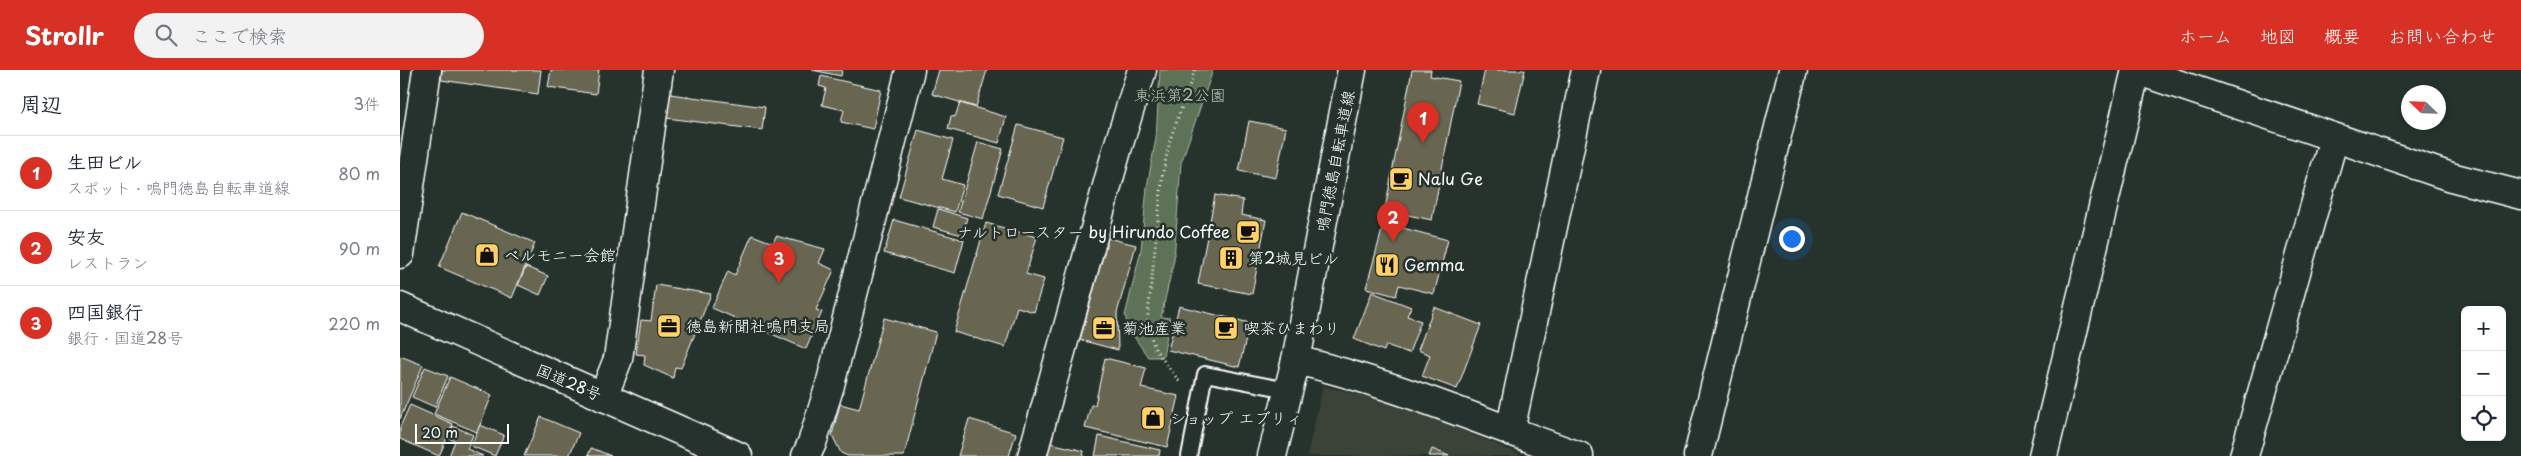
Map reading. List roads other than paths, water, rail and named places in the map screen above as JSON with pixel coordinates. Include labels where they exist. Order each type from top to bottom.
[{"type":"main road","points":[[400,254],[427,70]]},
{"type":"main road","points":[[603,397],[618,359],[659,70]]},
{"type":"main road","points":[[806,456],[812,443],[830,385],[910,70]]},
{"type":"main road","points":[[1032,456],[1079,280],[1142,70]]},
{"type":"main road","name":"鳴門徳島自転車道線","points":[[1272,456],[1296,360],[1352,70]]},
{"type":"main road","points":[[1510,432],[1586,70]]},
{"type":"main road","points":[[1698,456],[1792,70]]},
{"type":"main road","points":[[2043,456],[2136,70],[2450,177],[2521,195]]},
{"type":"main road","points":[[2244,456],[2334,138]]},
{"type":"main road","name":"国道28号","points":[[400,307],[738,456]]},
{"type":"main road","points":[[1296,360],[1339,371],[1404,392],[1579,456]]},
{"type":"lane","points":[[1188,456],[1205,374],[1288,390]]},
{"type":"place","name":"生田ビル","points":[[1423,143]]},
{"type":"place","name":"Nalu Ge","points":[[1401,179]]},
{"type":"place","name":"ナルトロースター by Hirundo Coffee","points":[[1248,232]]},
{"type":"place","name":"安友","points":[[1393,242]]},
{"type":"place","name":"ベルモニー会館","points":[[487,255]]},
{"type":"place","name":"第2城見ビル","points":[[1231,258]]},
{"type":"place","name":"Gemma","points":[[1387,265]]},
{"type":"place","name":"四国銀行","points":[[779,283]]},
{"type":"place","name":"徳島新聞社鳴門支局","points":[[669,326]]},
{"type":"place","name":"菊池産業","points":[[1104,328]]},
{"type":"place","name":"喫茶ひまわり","points":[[1226,328]]},
{"type":"place","name":"ショップ エブリィ","points":[[1153,418]]},
{"type":"park label","name":"東浜第2公園","points":[[1180,95]]}]
